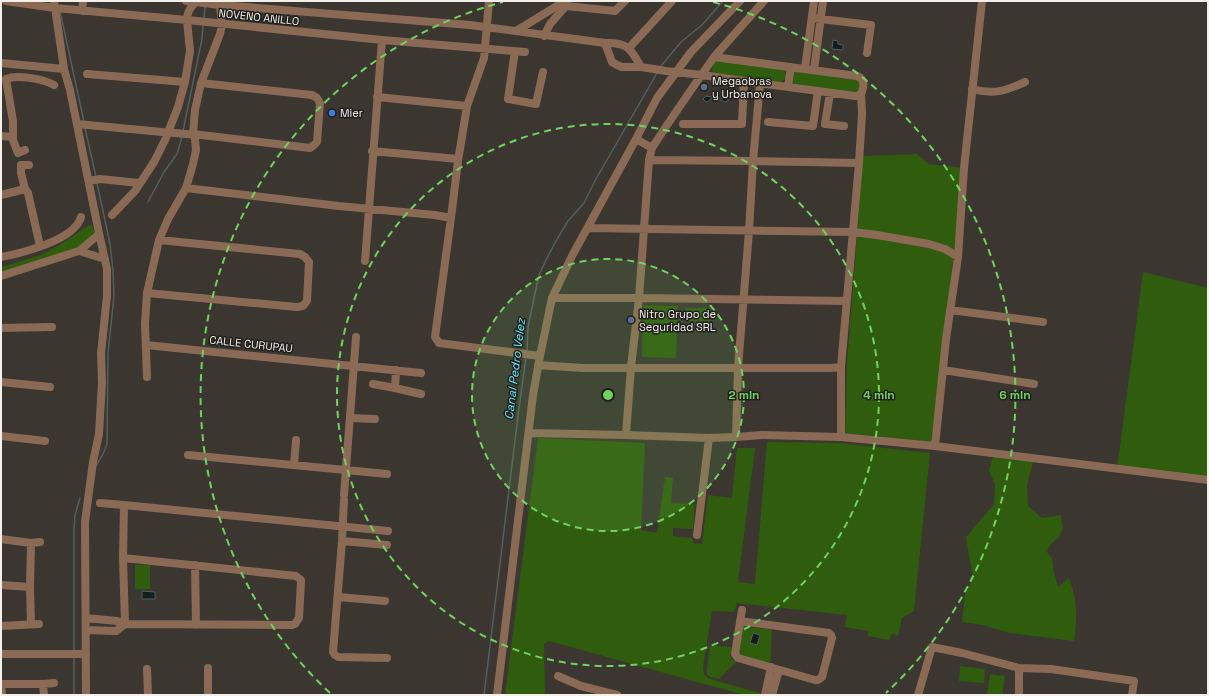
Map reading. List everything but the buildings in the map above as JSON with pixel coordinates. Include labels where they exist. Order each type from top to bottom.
[{"type":"street","name":"NOVENO ANILLO","points":[[6,1],[57,6],[82,11],[382,40],[525,52]]},
{"type":"street","points":[[82,11],[83,1]]},
{"type":"street","points":[[186,1],[196,2]]},
{"type":"street","points":[[488,1],[484,58],[467,106],[458,159],[435,338],[439,342],[537,355]]},
{"type":"street","points":[[516,31],[564,3],[615,11],[626,1]]},
{"type":"street","points":[[641,67],[629,48],[672,1]]},
{"type":"street","points":[[497,695],[538,365],[537,355],[552,298],[572,256],[636,140],[657,98],[691,52],[740,1]]},
{"type":"street","points":[[626,435],[631,367],[639,298],[649,160],[652,148],[714,57],[764,1]]},
{"type":"street","points":[[804,68],[814,1]]},
{"type":"street","points":[[814,70],[823,1]]},
{"type":"street","points":[[936,446],[943,370],[958,257],[964,168],[982,1]]},
{"type":"street","name":"NOVENO ANILLO","points":[[196,2],[487,27],[544,36],[616,43],[629,48]]},
{"type":"street","points":[[112,215],[135,191],[154,162],[178,107],[185,82],[190,51],[187,20],[188,10],[196,2]]},
{"type":"street","points":[[544,36],[564,3]]},
{"type":"street","points":[[190,134],[201,83],[220,34],[222,24],[220,5]]},
{"type":"street","points":[[57,6],[64,69],[70,90],[84,124],[94,180],[99,233],[106,269],[107,296],[101,353],[102,382],[99,434],[85,522],[86,630],[79,654],[86,695]]},
{"type":"street","points":[[812,18],[871,25],[867,53]]},
{"type":"street","points":[[365,261],[372,151],[382,40]]},
{"type":"street","points":[[605,43],[612,62],[622,66],[651,68],[744,82],[855,96],[861,94]]},
{"type":"street","points":[[515,51],[508,99],[536,104],[543,72]]},
{"type":"street","points":[[714,57],[857,76],[860,77],[864,83],[861,94],[862,114],[859,163],[841,367],[841,437]]},
{"type":"street","points":[[1,63],[64,69]]},
{"type":"street","points":[[788,87],[791,67]]},
{"type":"street","points":[[87,74],[185,82]]},
{"type":"street","points":[[40,246],[28,193],[25,189],[21,173],[25,165],[22,152],[13,140],[13,121],[3,78],[10,77],[46,81],[54,85]]},
{"type":"street","points":[[683,124],[742,124],[744,82]]},
{"type":"street","points":[[972,89],[992,93],[1014,87],[1025,82]]},
{"type":"street","points":[[84,124],[177,134],[190,134],[310,148],[317,142],[320,103],[317,98],[312,95],[201,83]]},
{"type":"street","points":[[736,437],[738,368],[760,84]]},
{"type":"street","points":[[768,122],[813,126],[818,91]]},
{"type":"street","points":[[830,93],[825,124],[844,126]]},
{"type":"street","points":[[377,97],[467,106]]},
{"type":"street","points":[[147,377],[146,324],[148,293],[159,240],[168,219],[186,188],[196,150],[196,139],[190,134]]},
{"type":"street","points":[[1,136],[13,137]]},
{"type":"street","points":[[636,140],[652,148]]},
{"type":"street","points":[[372,151],[458,159]]},
{"type":"street","points":[[649,160],[859,163]]},
{"type":"street","points":[[94,180],[139,183]]},
{"type":"street","points":[[186,188],[451,218]]},
{"type":"street","points":[[1,195],[25,189]]},
{"type":"street","points":[[1,257],[31,250],[56,240],[77,226],[81,217]]},
{"type":"street","points":[[588,228],[853,232],[930,244],[945,249],[958,257]]},
{"type":"street","points":[[1,276],[79,251],[99,233]]},
{"type":"street","points":[[148,293],[297,307],[303,306],[307,301],[309,262],[306,257],[300,254],[159,240]]},
{"type":"street","points":[[79,251],[105,259]]},
{"type":"street","points":[[552,298],[847,301]]},
{"type":"street","points":[[950,310],[1043,322]]},
{"type":"street","points":[[1,328],[52,327]]},
{"type":"street","points":[[356,337],[333,652],[338,657],[387,658]]},
{"type":"street","name":"CALLE CURUPAU","points":[[146,345],[422,373]]},
{"type":"street","points":[[538,365],[583,368],[841,367]]},
{"type":"street","points":[[395,388],[396,370]]},
{"type":"street","points":[[943,370],[1034,384]]},
{"type":"street","points":[[1,382],[50,387]]},
{"type":"street","points":[[373,384],[421,394]]},
{"type":"street","points":[[350,418],[375,419]]},
{"type":"street","points":[[529,433],[709,438],[762,435],[841,437],[936,446],[1208,480]]},
{"type":"street","points":[[1,436],[45,440]]},
{"type":"street","points":[[697,535],[709,438]]},
{"type":"street","points":[[294,465],[296,440]]},
{"type":"street","points":[[188,455],[387,474]]},
{"type":"street","points":[[100,502],[388,531]]},
{"type":"street","points":[[124,505],[123,558],[126,624]]},
{"type":"street","points":[[1,539],[31,543],[40,542]]},
{"type":"street","points":[[342,541],[387,545]]},
{"type":"street","points":[[1,626],[35,624],[30,588],[31,543]]},
{"type":"street","points":[[86,618],[117,621],[126,624],[296,626],[299,618],[301,580],[296,576],[123,558]]},
{"type":"street","points":[[195,565],[196,625]]},
{"type":"street","points":[[1,585],[30,588]]},
{"type":"street","points":[[338,597],[385,601]]},
{"type":"street","points":[[740,621],[831,634],[832,638],[822,677],[814,680],[738,658],[735,654],[740,621],[742,610]]},
{"type":"street","points":[[86,630],[116,631],[126,624]]},
{"type":"street","points":[[918,695],[932,647],[962,653],[1019,668],[1051,669],[1134,682],[1132,695]]},
{"type":"street","points":[[1,654],[79,654]]},
{"type":"street","points":[[208,668],[208,695]]},
{"type":"street","points":[[765,695],[775,668]]},
{"type":"street","points":[[772,695],[775,668]]},
{"type":"street","points":[[1019,668],[1019,695]]},
{"type":"street","points":[[147,669],[148,695]]},
{"type":"street","points":[[558,676],[581,686],[617,695]]},
{"type":"street","points":[[2,695],[1,684],[54,683]]},
{"type":"street","points":[[43,684],[44,695]]},
{"type":"street","points":[[581,686],[581,695]]},
{"type":"green space","points":[[718,60],[783,69],[786,78],[779,83],[713,73],[712,67],[714,62]]},
{"type":"green space","points":[[795,71],[857,79],[861,85],[858,92],[855,93],[796,84],[793,83]]},
{"type":"green space","points":[[917,154],[929,164],[964,168],[931,442],[845,433],[847,365],[863,156]]},
{"type":"green space","points":[[91,224],[97,236],[82,249],[1,275],[1,267],[41,255]]},
{"type":"green space","points":[[1143,272],[1208,288],[1208,480],[1117,469]]},
{"type":"green space","points":[[643,305],[678,306],[676,358],[642,357]]},
{"type":"green space","points":[[685,308],[710,308],[710,321],[685,321]]},
{"type":"green space","points":[[538,438],[645,443],[641,530],[657,533],[665,477],[673,478],[671,503],[695,504],[693,529],[673,528],[673,536],[692,538],[693,543],[702,544],[708,495],[732,498],[737,448],[755,448],[738,582],[755,584],[767,442],[839,443],[930,453],[914,611],[902,618],[898,636],[892,633],[889,640],[868,636],[868,631],[845,627],[847,615],[737,603],[734,612],[712,611],[703,667],[704,675],[710,679],[760,693],[760,695],[744,695],[549,641],[544,644],[545,695],[505,695]]},
{"type":"green space","points":[[994,453],[1034,458],[1027,486],[1028,506],[1042,518],[1061,515],[1063,528],[1059,537],[1050,545],[1047,552],[1052,558],[1058,587],[1069,578],[1072,587],[1076,610],[1074,641],[1009,633],[983,625],[962,622],[965,594],[973,579],[966,537],[994,504],[995,485],[989,470]]},
{"type":"green space","points":[[135,565],[150,565],[150,589],[135,589]]},
{"type":"green space","points":[[743,626],[772,630],[770,664],[741,655],[739,653]]},
{"type":"green space","points":[[710,645],[732,647],[730,656],[732,660],[736,662],[719,679],[710,677],[707,674]]},
{"type":"green space","points":[[960,666],[985,669],[984,683],[959,681]]},
{"type":"green space","points":[[990,674],[1005,676],[1002,695],[987,695]]},
{"type":"shaded area","points":[[833,40],[838,41],[838,44],[843,45],[843,50],[832,49]]},
{"type":"shaded area","points":[[706,96],[720,99],[726,98],[728,101],[726,102],[711,99],[706,102],[703,99]]},
{"type":"shaded area","points":[[142,591],[155,592],[155,599],[142,599]]},
{"type":"shaded area","points":[[753,633],[760,635],[757,645],[750,643]]},
{"type":"waterway","name":"Canal Pedro Velez","points":[[661,66],[681,42],[702,25],[723,1]]},
{"type":"waterway","points":[[204,19],[205,7]]},
{"type":"waterway","points":[[60,11],[84,122]]},
{"type":"waterway","points":[[183,131],[202,39],[203,25]]},
{"type":"waterway","name":"Canal Pedro Velez","points":[[527,351],[528,327],[534,298],[539,275],[546,260],[568,221],[584,203],[596,179],[657,73]]},
{"type":"waterway","points":[[85,128],[96,177]]},
{"type":"waterway","points":[[148,202],[164,172],[177,154],[182,137]]},
{"type":"waterway","points":[[96,466],[107,444],[108,353],[114,296],[110,244],[97,183]]},
{"type":"waterway","name":"Canal Pedro Velez","points":[[484,695],[526,357]]},
{"type":"waterway","points":[[74,651],[74,530],[75,515],[80,498]]},
{"type":"waterway","points":[[74,657],[74,695]]},
{"type":"place","name":"Megaobras y Urbanova","points":[[704,87]]},
{"type":"place","name":"Mier","points":[[332,113]]},
{"type":"place","name":"Nitro Grupo de Seguridad SRL","points":[[631,320]]}]
